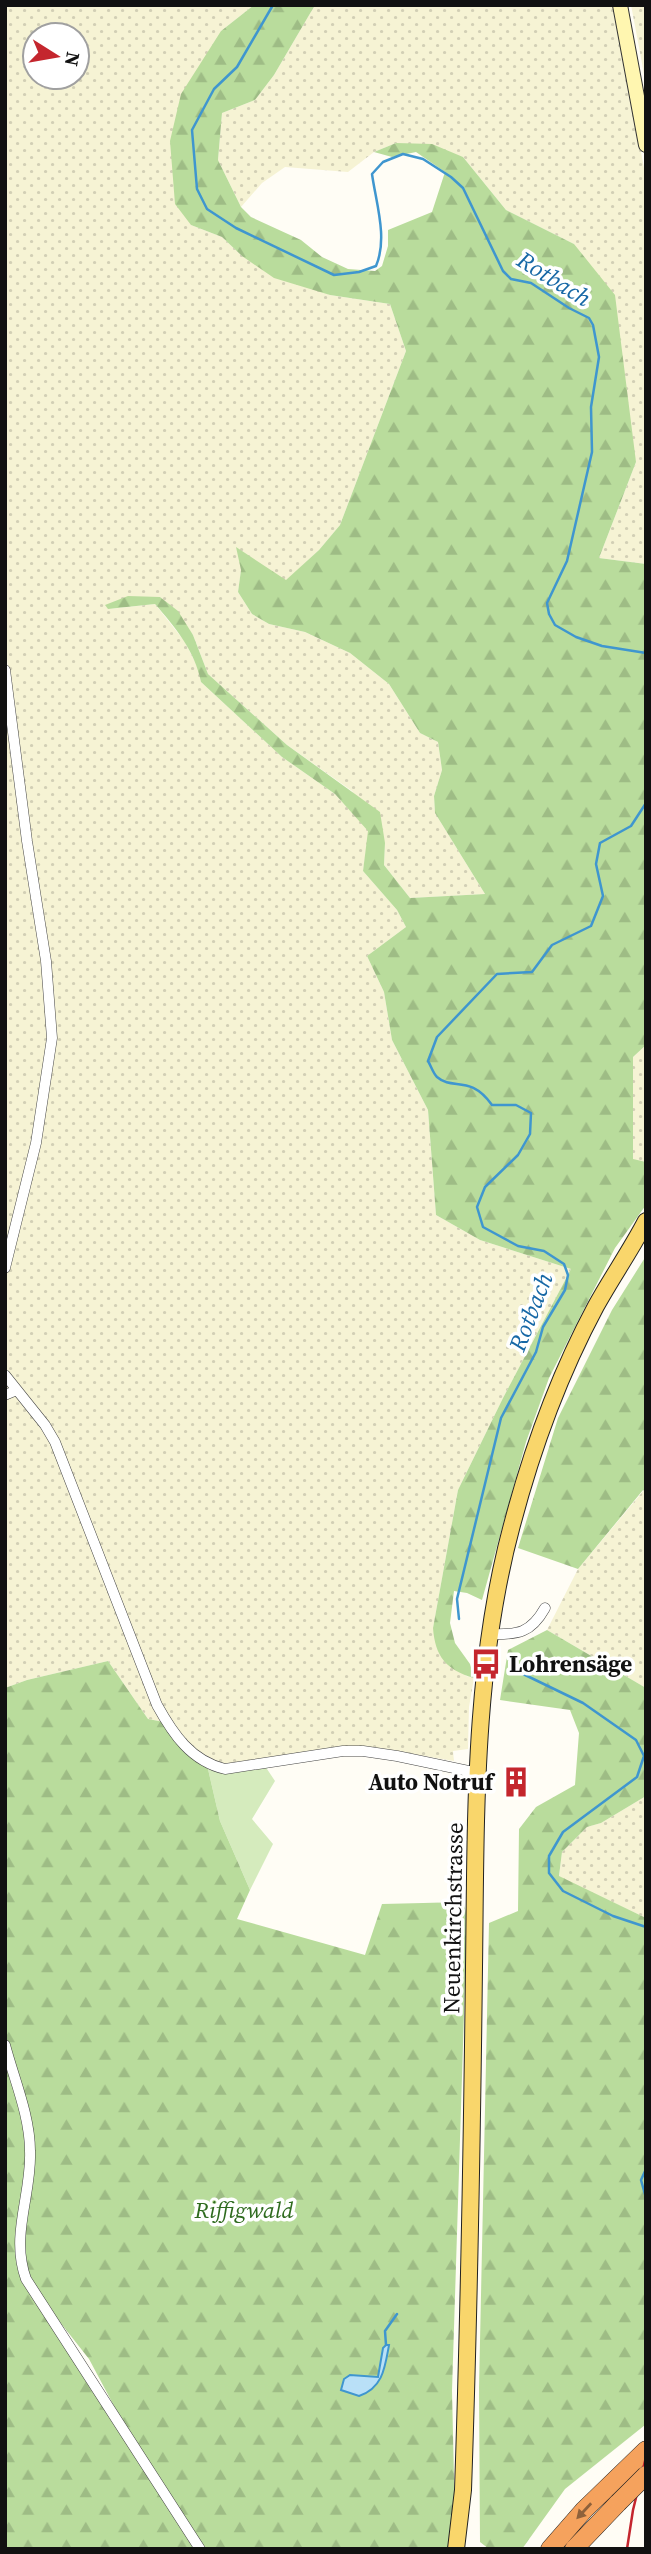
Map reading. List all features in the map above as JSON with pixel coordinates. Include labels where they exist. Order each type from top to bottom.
[{"type":"highway","points":[[550,2549],[619,2474],[646,2450]]},
{"type":"highway","points":[[574,2549],[646,2475]]},
{"type":"main road","points":[[620,5],[646,145]]},
{"type":"main road","name":"Neuenkirchstrasse","points":[[456,2549],[464,2478],[478,1773],[482,1700],[490,1634],[509,1535],[543,1426],[571,1357],[590,1319],[644,1227]]},
{"type":"street","points":[[5,670],[46,961],[52,1038],[36,1143],[5,1268]]},
{"type":"street","points":[[5,1375],[45,1425],[55,1442],[156,1705],[178,1738],[207,1765],[225,1769],[343,1751],[363,1751],[478,1773]]},
{"type":"street","points":[[5,1395],[18,1390]]},
{"type":"street","points":[[490,1634],[520,1633],[537,1622],[545,1608]]},
{"type":"street","points":[[5,2045],[30,2135],[30,2174],[19,2243],[23,2271],[200,2549]]},
{"type":"shaded area","points":[[5,5],[254,5],[221,31],[191,225],[222,237],[242,256],[330,295],[390,304],[406,351],[340,525],[319,550],[286,581],[241,570],[238,592],[252,614],[269,624],[305,632],[350,653],[389,684],[420,733],[438,742],[442,770],[434,796],[435,813],[485,894],[410,898],[384,865],[385,843],[352,791],[287,745],[208,674],[193,635],[160,597],[109,609],[155,604],[185,642],[199,670],[201,682],[282,757],[335,794],[369,831],[363,871],[397,910],[406,927],[367,956],[384,992],[392,1040],[428,1110],[436,1215],[480,1240],[571,1269],[458,1490],[433,1628],[466,1676],[474,1678],[469,1707],[468,1749],[453,1751],[454,1761],[371,1747],[237,1766],[212,1764],[164,1722],[148,1719],[108,1661],[27,1680],[5,1688],[5,1274],[53,1038],[5,643]]},
{"type":"shaded area","points":[[315,5],[614,5],[646,179],[646,564],[599,558],[636,462],[574,244],[506,210],[463,157],[396,143],[374,152],[348,172],[285,167],[262,183],[241,207],[218,160],[222,113],[255,100],[274,75]]},
{"type":"shaded area","points":[[631,5],[646,5],[646,86],[639,47]]},
{"type":"shaded area","points":[[5,682],[46,982],[48,1037],[38,1117],[5,1257]]},
{"type":"shaded area","points":[[646,1045],[646,1162],[633,1160],[633,1057]]},
{"type":"shaded area","points":[[644,1490],[646,1688],[547,1630],[578,1569]]},
{"type":"shaded area","points":[[646,1796],[646,1918],[559,1877],[562,1852],[587,1827],[601,1823]]},
{"type":"green space","points":[[254,5],[315,5],[274,75],[255,100],[222,113],[218,160],[241,207],[251,217],[301,240],[322,257],[348,269],[375,271],[382,266],[388,246],[388,230],[432,212],[445,172],[416,152],[392,157],[374,152],[396,143],[432,144],[463,157],[506,210],[574,244],[615,295],[636,462],[599,558],[646,564],[646,1045],[633,1057],[633,1159],[646,1162],[646,1205],[615,1248],[549,1378],[526,1442],[482,1600],[454,1591],[450,1623],[455,1643],[470,1664],[474,1678],[456,1671],[444,1661],[436,1646],[433,1628],[458,1490],[571,1269],[480,1240],[436,1215],[428,1110],[392,1040],[384,992],[367,956],[406,927],[397,910],[363,871],[368,831],[335,794],[282,757],[201,682],[189,650],[155,604],[108,609],[105,605],[128,596],[160,597],[178,611],[193,635],[208,674],[287,745],[380,812],[385,843],[384,865],[410,898],[485,894],[435,813],[434,796],[442,770],[438,742],[420,733],[389,684],[350,653],[305,632],[269,624],[252,614],[238,592],[241,570],[236,547],[286,580],[319,550],[340,525],[406,351],[390,304],[330,295],[274,278],[242,256],[222,237],[191,225],[175,204],[170,141],[181,94],[221,31]]},
{"type":"green space","points":[[646,1256],[646,1492],[643,1490],[578,1569],[518,1548],[558,1418],[612,1310]]},
{"type":"green space","points":[[547,1630],[646,1688],[646,1796],[601,1823],[587,1827],[562,1852],[559,1876],[646,1918],[646,2420],[645,2425],[565,2489],[522,2549],[489,2549],[480,2542],[479,2388],[489,1923],[518,1911],[519,1829],[536,1807],[575,1785],[579,1733],[570,1710],[500,1700],[508,1650]]},
{"type":"green space","name":"Riffigwald","points":[[108,1661],[148,1719],[164,1722],[208,1769],[220,1821],[250,1890],[237,1919],[365,1955],[382,1904],[464,1902],[467,1919],[452,2391],[455,2522],[449,2549],[204,2549],[121,2419],[89,2359],[41,2298],[27,2271],[22,2238],[32,2179],[25,2107],[5,2038],[5,1688],[27,1680]]},
{"type":"green space","points":[[265,1766],[275,1781],[252,1819],[273,1844],[250,1890],[220,1821],[208,1769],[223,1773]]},
{"type":"green space","points":[[5,2058],[26,2134],[27,2162],[18,2260],[196,2549],[5,2549]]},
{"type":"water","points":[[389,2345],[384,2369],[373,2388],[359,2396],[341,2390],[344,2379],[350,2375],[378,2377],[383,2348]]},
{"type":"waterway","name":"Rotbach","points":[[273,5],[237,67],[214,89],[192,130],[197,189],[207,209],[236,228],[334,275],[359,272],[376,266],[381,232],[372,174],[383,162],[403,154],[423,159],[463,188],[503,271],[511,279],[531,283],[589,318],[593,325],[599,357],[591,407],[592,452],[567,561],[547,603],[549,614],[555,625],[576,637],[602,646],[646,653]]},
{"type":"waterway","name":"Rotbach","points":[[459,1619],[457,1599],[501,1418],[536,1352],[543,1327],[565,1290],[568,1275],[564,1264],[544,1251],[518,1246],[483,1227],[477,1207],[485,1187],[518,1155],[530,1134],[531,1113],[516,1105],[492,1105],[484,1095],[469,1086],[443,1081],[428,1061],[437,1037],[497,974],[532,972],[552,945],[591,926],[603,896],[596,864],[600,843],[631,826],[646,803]]},
{"type":"waterway","name":"Rotbach","points":[[521,1673],[583,1703],[636,1740],[644,1756],[637,1777],[563,1832],[549,1856],[549,1873],[563,1891],[613,1916],[646,1927]]},
{"type":"waterway","name":"Rotbach","points":[[646,2169],[641,2180],[646,2198]]},
{"type":"waterway","points":[[386,2345],[385,2331],[397,2314]]},
{"type":"railway","points":[[627,2549],[646,2457]]},
{"type":"place","name":"Lohrensäge","points":[[486,1664]]},
{"type":"place","name":"Auto Notruf","points":[[516,1782]]}]
